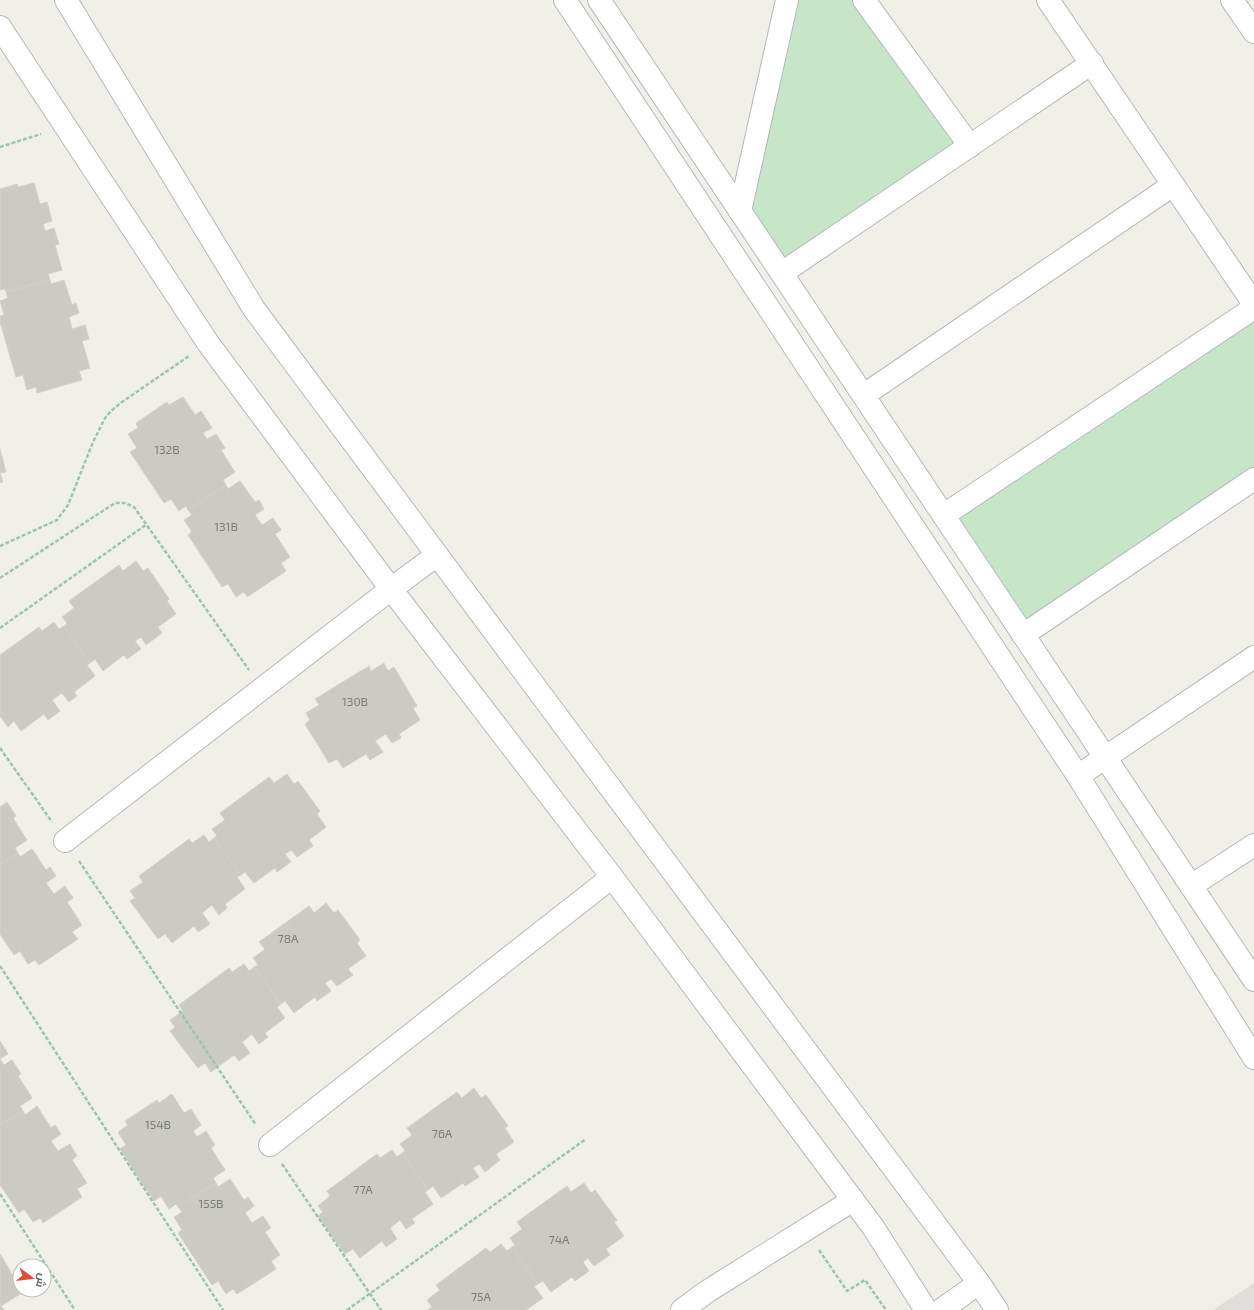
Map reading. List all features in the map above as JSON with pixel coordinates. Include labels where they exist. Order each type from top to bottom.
[{"type":"street","points":[[66,0],[254,309],[979,1283],[997,1310]]},
{"type":"street","points":[[565,0],[1078,776],[1254,1058]]},
{"type":"street","points":[[599,0],[1254,980]]},
{"type":"street","points":[[740,211],[787,0]]},
{"type":"street","points":[[864,0],[970,146]]},
{"type":"street","points":[[1048,0],[1254,304]]},
{"type":"street","points":[[1232,0],[1254,32]]},
{"type":"street","points":[[0,27],[208,343],[391,589],[612,877],[853,1200],[873,1227],[926,1310]]},
{"type":"street","points":[[782,273],[1092,63]]},
{"type":"street","points":[[864,395],[1173,185]]},
{"type":"street","points":[[944,515],[1254,308]]},
{"type":"street","points":[[1023,635],[1254,479]]},
{"type":"street","points":[[65,841],[437,555]]},
{"type":"street","points":[[1078,776],[1254,657]]},
{"type":"street","points":[[1191,886],[1254,845]]},
{"type":"street","points":[[270,1145],[612,877]]},
{"type":"street","points":[[682,1310],[708,1291],[853,1200]]},
{"type":"street","points":[[941,1310],[979,1283]]},
{"type":"path","points":[[0,147],[66,127]]},
{"type":"path","points":[[0,546],[57,520],[63,514],[68,505],[99,429],[111,411],[208,343]]},
{"type":"path","points":[[0,578],[115,504],[125,503],[134,507],[147,524],[262,689]]},
{"type":"path","points":[[0,628],[147,524]]},
{"type":"path","points":[[0,748],[65,841],[380,1310]]},
{"type":"path","points":[[0,966],[223,1310]]},
{"type":"path","points":[[347,1310],[586,1140]]},
{"type":"path","points":[[0,1194],[75,1310]]},
{"type":"path","points":[[806,1229],[847,1291],[865,1280],[886,1310]]},
{"type":"shaded area","points":[[1254,1283],[1254,1310],[1213,1310]]},
{"type":"green space","points":[[787,0],[864,0],[970,146],[782,273],[740,211]]},
{"type":"green space","points":[[1254,308],[1254,479],[1023,635],[944,515]]},
{"type":"building","points":[[34,183],[40,204],[47,202],[52,221],[43,224],[45,231],[54,228],[59,244],[55,245],[62,270],[48,274],[50,280],[6,292],[5,289],[0,290],[0,189],[17,184],[18,187]]},
{"type":"building","points":[[50,280],[51,284],[64,280],[72,305],[76,303],[79,313],[69,317],[72,329],[85,325],[89,339],[82,341],[90,368],[79,371],[82,380],[37,393],[36,387],[27,390],[23,375],[16,377],[0,322],[0,316],[4,315],[0,301],[8,298],[6,292]]},
{"type":"building","points":[[183,397],[195,415],[201,411],[212,428],[203,433],[207,439],[216,434],[225,448],[221,450],[235,472],[223,480],[226,485],[188,510],[186,506],[179,511],[171,499],[164,503],[130,452],[137,448],[128,434],[138,428],[136,423],[167,402],[169,405]]},
{"type":"building","points":[[0,449],[6,472],[0,473]]},
{"type":"building","points":[[0,473],[3,482],[0,483]]},
{"type":"building","points":[[240,481],[255,502],[259,500],[264,509],[255,515],[262,525],[273,518],[281,530],[275,534],[290,557],[281,563],[286,571],[247,597],[244,592],[236,597],[228,584],[222,587],[188,535],[192,532],[184,520],[192,515],[188,510],[226,485],[228,489]]},
{"type":"building","points":[[136,561],[143,571],[148,568],[169,599],[167,601],[176,614],[158,627],[162,633],[146,645],[141,637],[135,641],[141,649],[127,659],[124,655],[103,671],[95,659],[90,663],[64,626],[67,623],[62,617],[74,608],[69,601],[119,565],[123,571]]},
{"type":"building","points":[[54,622],[59,629],[64,626],[90,663],[87,665],[95,676],[74,692],[77,696],[69,702],[62,693],[52,700],[60,711],[48,720],[44,714],[21,731],[14,721],[8,727],[0,716],[0,655],[39,627],[42,631]]},
{"type":"building","points":[[384,663],[388,671],[394,667],[417,706],[413,708],[420,720],[399,734],[401,738],[392,743],[386,734],[375,741],[383,752],[370,760],[366,754],[343,768],[337,759],[329,763],[305,724],[310,720],[306,713],[319,705],[315,699],[369,666],[371,671]]},
{"type":"building","points":[[287,774],[294,784],[298,781],[320,811],[317,814],[326,827],[309,840],[313,846],[297,857],[291,850],[285,854],[291,862],[277,872],[275,868],[254,883],[245,872],[241,875],[214,838],[217,836],[212,829],[225,820],[220,813],[269,777],[274,783]]},
{"type":"building","points":[[7,802],[16,816],[13,818],[27,840],[15,848],[18,853],[0,864],[0,807]]},
{"type":"building","points":[[204,835],[209,842],[214,838],[241,875],[237,877],[245,889],[225,904],[227,908],[219,915],[212,905],[202,913],[210,924],[198,932],[194,926],[172,943],[165,934],[158,939],[130,901],[135,898],[130,891],[143,882],[139,876],[189,839],[192,843]]},
{"type":"building","points":[[32,849],[46,870],[50,867],[56,876],[46,883],[54,894],[65,886],[73,898],[67,902],[82,925],[72,932],[78,939],[39,965],[35,960],[28,964],[20,951],[14,955],[0,934],[0,864],[18,853],[20,857]]},
{"type":"building","points":[[326,903],[334,913],[338,910],[360,940],[357,943],[366,956],[348,969],[353,975],[337,986],[331,979],[325,983],[331,991],[317,1001],[315,997],[294,1013],[285,1001],[281,1004],[254,967],[258,965],[253,958],[265,949],[259,942],[309,906],[314,913]]},
{"type":"building","points":[[244,964],[249,971],[254,967],[281,1004],[277,1007],[285,1018],[265,1033],[268,1037],[259,1044],[252,1034],[242,1042],[250,1053],[239,1061],[234,1055],[211,1072],[205,1063],[198,1068],[170,1031],[175,1027],[170,1020],[183,1011],[179,1005],[229,968],[232,972]]},
{"type":"building","points":[[0,1041],[8,1054],[0,1059]]},
{"type":"building","points":[[0,1059],[4,1065],[12,1060],[21,1074],[18,1076],[32,1098],[20,1106],[23,1111],[0,1125]]},
{"type":"building","points":[[474,1088],[481,1098],[486,1095],[508,1126],[505,1128],[514,1142],[496,1154],[500,1160],[485,1172],[479,1164],[473,1168],[479,1177],[465,1186],[463,1183],[441,1198],[433,1186],[428,1190],[402,1153],[405,1151],[400,1144],[412,1135],[407,1128],[457,1092],[462,1098]]},
{"type":"building","points":[[172,1094],[184,1113],[191,1109],[201,1125],[193,1131],[197,1137],[206,1131],[215,1145],[211,1148],[225,1170],[213,1178],[216,1183],[178,1207],[176,1204],[169,1209],[161,1196],[154,1201],[120,1149],[126,1145],[118,1132],[128,1125],[125,1121],[157,1100],[159,1103]]},
{"type":"building","points":[[37,1106],[51,1128],[55,1125],[61,1134],[51,1141],[58,1151],[70,1144],[77,1156],[72,1160],[87,1183],[77,1189],[82,1197],[43,1223],[40,1218],[33,1222],[24,1209],[19,1213],[0,1185],[0,1125],[23,1111],[25,1115]]},
{"type":"building","points":[[392,1150],[397,1157],[402,1153],[428,1190],[425,1192],[433,1204],[412,1219],[415,1223],[406,1229],[400,1220],[390,1228],[397,1239],[386,1247],[382,1241],[360,1258],[353,1249],[345,1254],[318,1216],[323,1212],[318,1206],[330,1196],[327,1191],[377,1154],[380,1158]]},
{"type":"building","points":[[230,1179],[244,1200],[248,1197],[254,1206],[245,1213],[252,1223],[263,1216],[271,1228],[265,1232],[280,1255],[271,1261],[276,1269],[237,1294],[233,1289],[226,1294],[218,1281],[212,1285],[178,1233],[182,1230],[174,1217],[182,1212],[178,1207],[216,1183],[218,1187]]},
{"type":"building","points":[[584,1183],[591,1193],[595,1190],[617,1220],[614,1222],[624,1236],[606,1249],[610,1255],[594,1266],[588,1258],[583,1262],[589,1271],[575,1281],[572,1277],[551,1292],[543,1281],[538,1284],[512,1247],[515,1245],[510,1238],[522,1229],[517,1222],[567,1186],[571,1192]]},
{"type":"building","points":[[501,1244],[507,1251],[512,1247],[538,1284],[534,1286],[543,1298],[526,1310],[428,1310],[432,1307],[427,1300],[440,1290],[436,1285],[486,1248],[490,1252]]},
{"type":"building","points":[[0,1254],[12,1274],[12,1298],[14,1298],[1,1306],[4,1310],[0,1310]]}]
